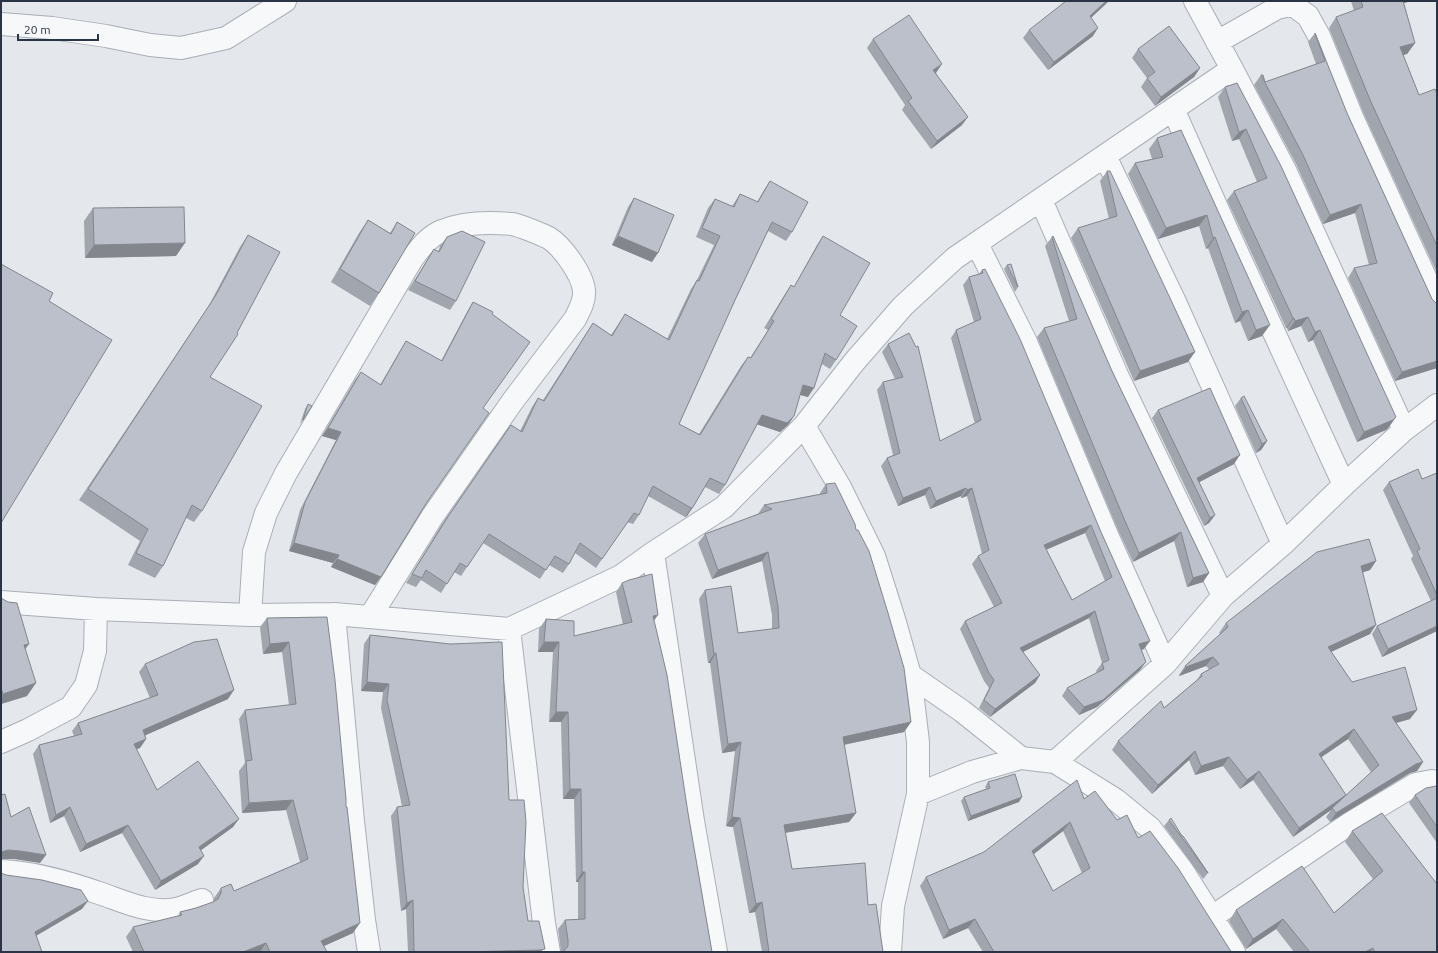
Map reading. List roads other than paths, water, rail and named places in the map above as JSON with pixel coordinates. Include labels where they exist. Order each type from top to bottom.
[{"type":"street","points":[[1,24],[52,28],[106,36],[150,45],[181,48],[226,38],[285,1]]},
{"type":"street","points":[[1195,1],[1285,170],[1404,430]]},
{"type":"street","points":[[1217,42],[1277,8],[1290,5],[1308,16],[1319,36],[1352,117],[1437,303]]},
{"type":"street","points":[[1,602],[96,609],[250,615],[334,614],[509,629],[620,576],[724,507],[804,426],[855,361],[902,306],[955,258],[1232,69]]},
{"type":"street","points":[[1173,109],[1344,485]]},
{"type":"street","points":[[1105,156],[1175,302],[1283,544]]},
{"type":"street","points":[[1041,200],[1117,375],[1223,596]]},
{"type":"street","points":[[250,615],[254,552],[266,513],[286,473],[412,259],[425,243],[442,231],[469,223],[513,224],[550,239],[569,258],[578,273],[584,291],[582,306],[575,319],[512,402],[432,517],[370,617]]},
{"type":"street","points":[[977,244],[1026,342],[1107,535],[1165,664]]},
{"type":"street","points":[[1055,762],[1165,664],[1223,596],[1283,544],[1404,430],[1437,405]]},
{"type":"street","points":[[804,426],[840,488],[874,556],[910,675],[918,742],[918,794],[893,906],[890,952]]},
{"type":"street","points":[[653,553],[693,821],[716,952]]},
{"type":"street","points":[[1,742],[28,730],[71,707],[86,685],[95,651],[96,609]]},
{"type":"street","points":[[334,614],[353,821],[369,952]]},
{"type":"street","points":[[509,629],[544,922],[549,952]]},
{"type":"street","points":[[910,675],[962,711],[1021,758]]},
{"type":"street","points":[[918,794],[972,772],[1021,758],[1055,762],[1116,800],[1150,828],[1182,870],[1234,952]]},
{"type":"street","points":[[1212,916],[1349,824],[1409,788],[1424,782],[1432,781],[1437,783]]},
{"type":"street","points":[[1,871],[20,871],[50,879],[101,894],[135,907],[175,909],[202,900]]}]
